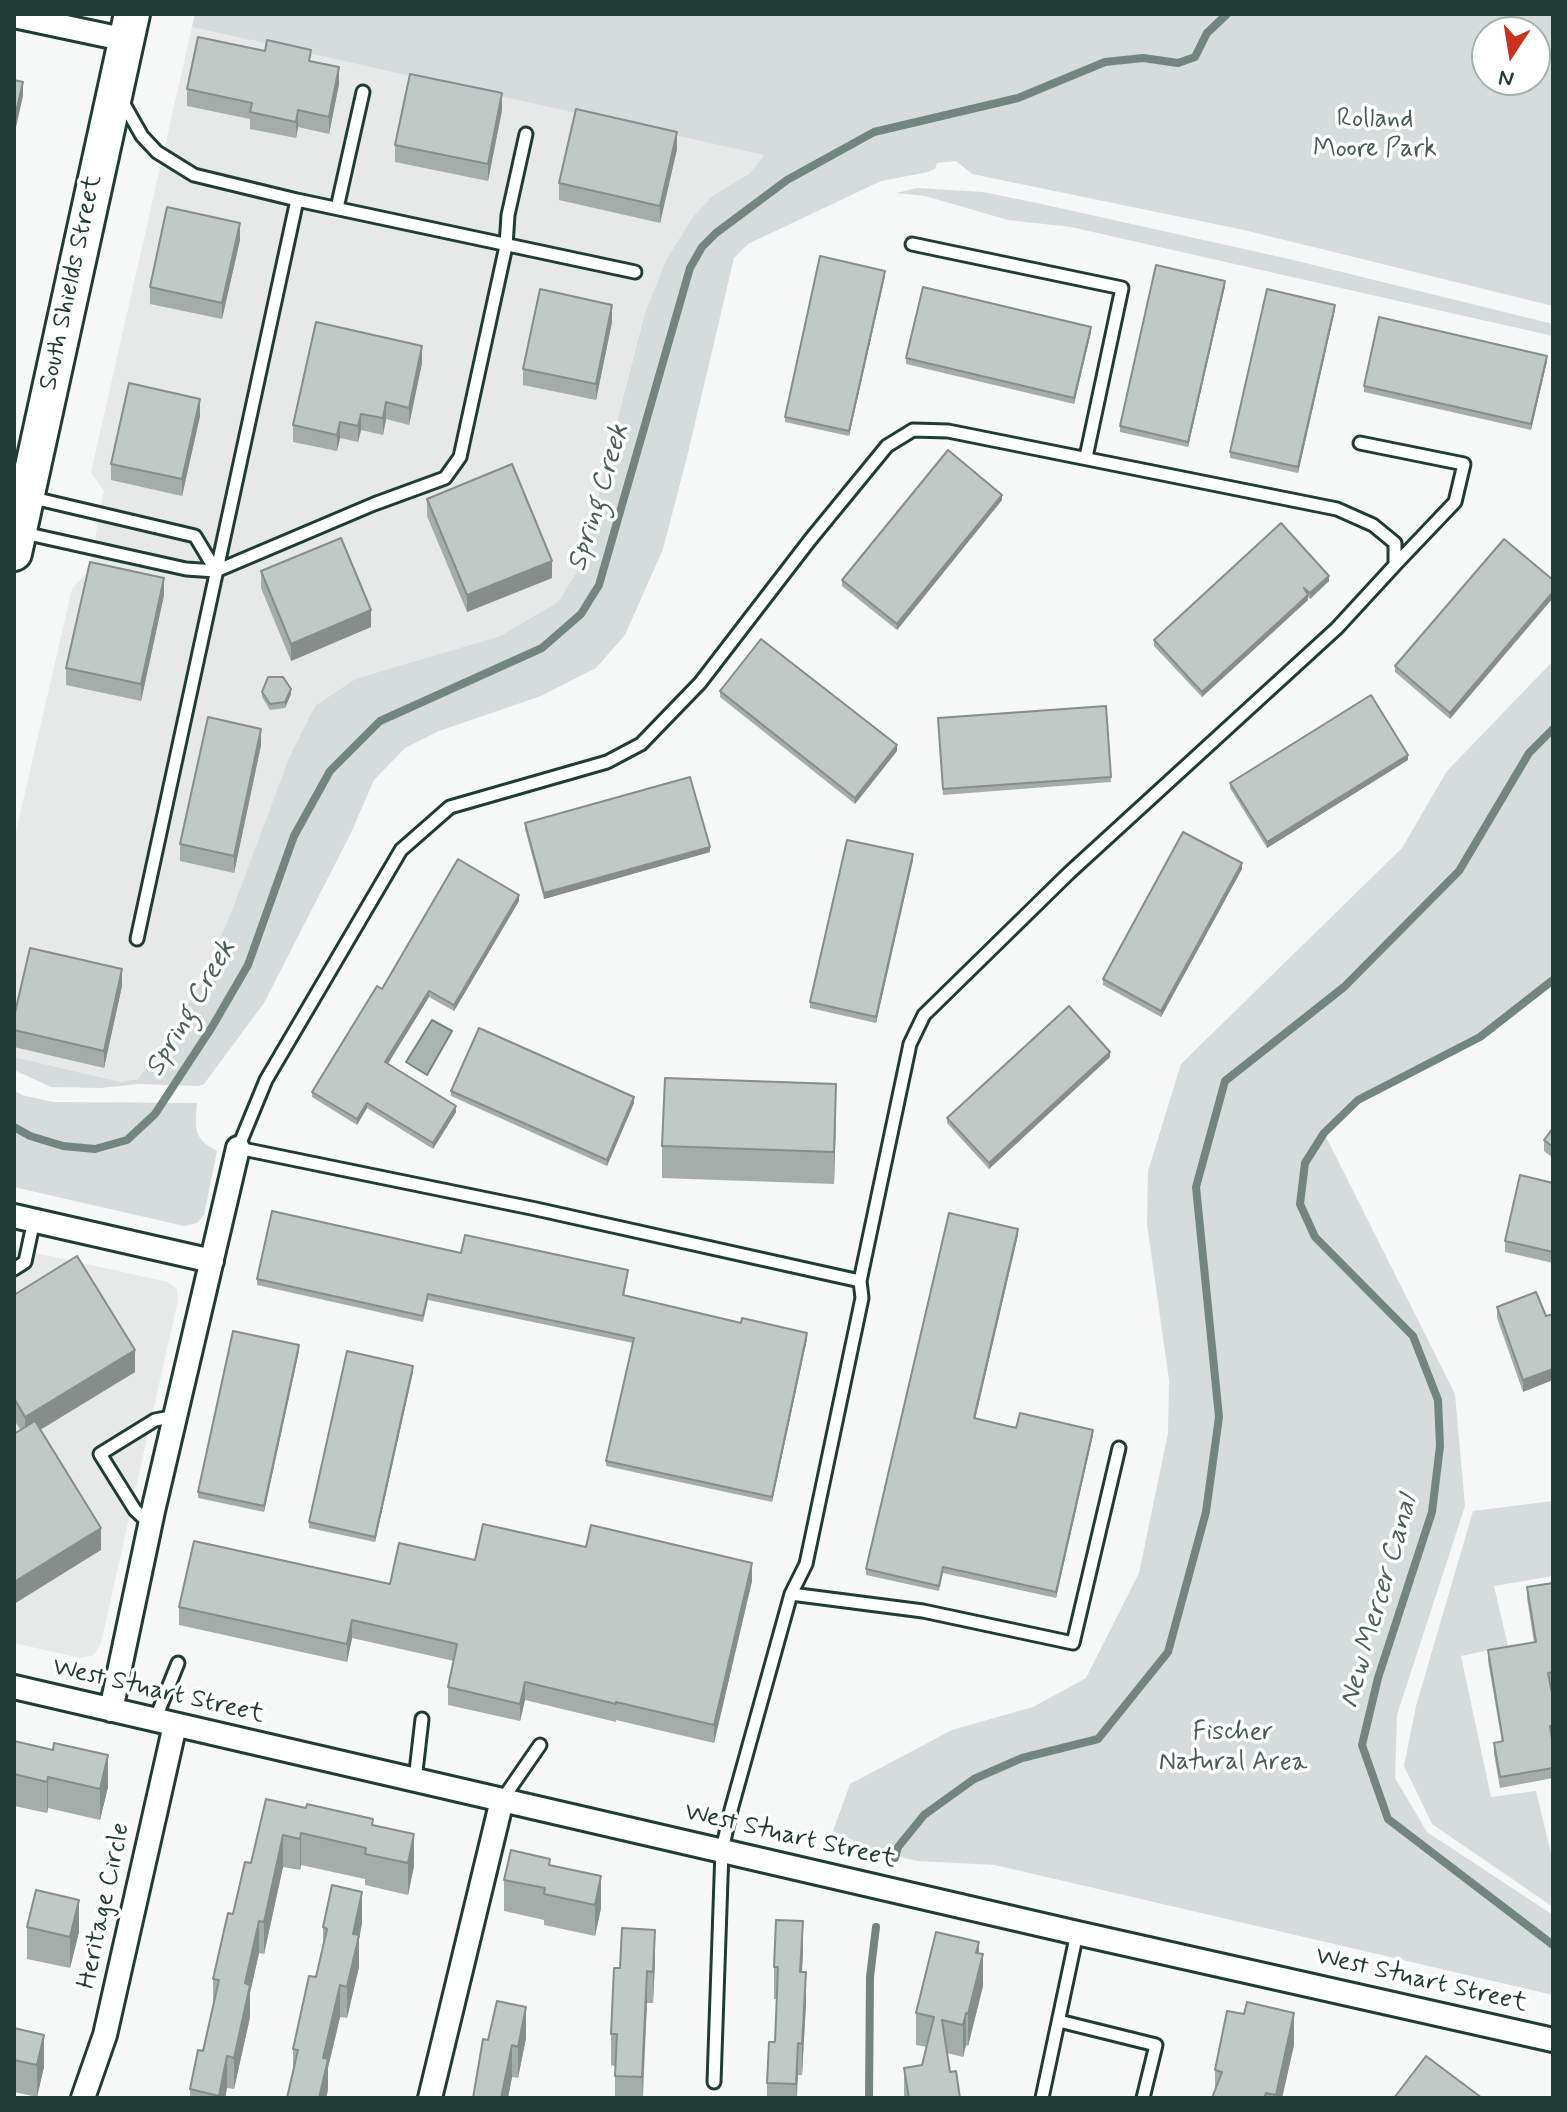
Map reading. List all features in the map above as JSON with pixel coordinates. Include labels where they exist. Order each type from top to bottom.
[{"type":"main road","name":"South Shields Street","points":[[16,539],[20,494],[129,27]]},
{"type":"street","points":[[14,16],[129,27]]},
{"type":"street","points":[[111,1710],[238,1148]]},
{"type":"street","points":[[24,1218],[212,1261]]},
{"type":"street","name":"West Stuart Street","points":[[14,1687],[1553,2040]]},
{"type":"street","name":"Heritage Circle","points":[[83,2098],[105,2035],[165,1722]]},
{"type":"street","points":[[430,2098],[502,1800]]},
{"type":"lane","points":[[115,88],[142,136],[157,152],[194,175],[635,272]]},
{"type":"lane","points":[[337,208],[363,92]]},
{"type":"lane","points":[[16,539],[186,569],[216,571],[374,504],[445,478],[460,457],[506,246],[508,215],[526,134]]},
{"type":"lane","points":[[137,939],[297,200]]},
{"type":"lane","points":[[912,244],[1122,288],[1086,457]]},
{"type":"lane","points":[[860,1281],[536,1209],[238,1148],[266,1080],[401,850],[450,807],[607,762],[641,744],[700,683],[887,446],[913,430],[948,431],[1337,509],[1373,525],[1395,543],[1395,565]]},
{"type":"lane","points":[[714,2082],[722,1850],[791,1594],[806,1564],[862,1298],[860,1281],[910,1044],[924,1015],[994,950],[1069,873],[1337,628],[1455,502],[1464,464],[1360,443]]},
{"type":"lane","points":[[20,494],[195,536],[216,571]]},
{"type":"lane","points":[[14,1269],[25,1262],[24,1218]]},
{"type":"lane","points":[[151,1524],[135,1510],[100,1454],[155,1420],[176,1416]]},
{"type":"lane","points":[[791,1594],[923,1611],[1073,1643],[1119,1448]]},
{"type":"lane","points":[[165,1722],[178,1663]]},
{"type":"lane","points":[[415,1780],[422,1719]]},
{"type":"lane","points":[[502,1800],[540,1745]]},
{"type":"lane","points":[[1042,2098],[1077,1933]]},
{"type":"lane","points":[[1059,2021],[1156,2045],[1143,2098]]},
{"type":"shaded area","points":[[192,27],[765,154],[750,173],[712,196],[693,217],[666,260],[643,319],[580,566],[558,602],[500,636],[355,679],[315,706],[289,759],[205,974],[162,1046],[138,1079],[121,1082],[14,1057],[14,840],[72,589],[89,570],[104,491],[91,472]]},
{"type":"shaded area","points":[[432,1020],[452,1031],[427,1075],[406,1062]]},
{"type":"shaded area","points":[[14,1248],[168,1282],[177,1289],[178,1300],[101,1643],[94,1655],[80,1658],[14,1643]]},
{"type":"green space","name":"Rolland Moore Park","points":[[195,14],[1553,14],[1553,306],[1244,230],[972,174],[956,161],[937,163],[935,169],[928,172],[881,181],[748,244],[734,258],[663,549],[625,635],[596,668],[541,696],[439,731],[405,748],[374,780],[351,833],[264,1003],[204,1084],[51,1087],[14,1070],[14,1057],[121,1082],[138,1079],[163,1046],[205,974],[289,758],[315,706],[355,679],[500,636],[558,602],[580,566],[644,316],[666,260],[693,217],[712,196],[750,173],[764,155],[192,27]]},
{"type":"green space","points":[[917,188],[983,192],[1289,259],[1553,324],[1553,336],[1071,227],[1008,220],[925,196],[896,193]]},
{"type":"green space","name":"Fischer Natural Area","points":[[1553,661],[1553,980],[1480,1037],[1358,1100],[1324,1133],[1455,1394],[1465,1506],[1397,1715],[1395,1778],[1427,1832],[1553,1915],[1553,1995],[995,1865],[917,1861],[879,1852],[833,1831],[850,1784],[952,1730],[1033,1707],[1086,1678],[1139,1573],[1168,1433],[1169,1380],[1147,1224],[1148,1171],[1181,1064],[1402,848],[1447,771]]},
{"type":"green space","points":[[14,1090],[22,1095],[53,1102],[197,1103],[197,1132],[203,1142],[217,1151],[204,1215],[197,1223],[184,1226],[14,1187]]},
{"type":"green space","points":[[1553,1501],[1553,1576],[1494,1586],[1508,1646],[1461,1656],[1491,1797],[1536,1791],[1553,1853],[1553,1907],[1432,1824],[1404,1766],[1416,1706],[1473,1511]]},
{"type":"building","points":[[198,37],[265,51],[267,40],[311,50],[309,61],[339,67],[329,117],[298,110],[296,122],[250,112],[252,103],[187,89]]},
{"type":"building","points":[[410,74],[502,93],[488,164],[395,145]]},
{"type":"building","points":[[14,80],[23,82],[14,121]]},
{"type":"building","points":[[576,109],[677,132],[660,206],[559,183]]},
{"type":"building","points":[[167,207],[240,223],[222,303],[150,287]]},
{"type":"building","points":[[820,256],[885,271],[849,431],[785,417]]},
{"type":"building","points":[[1156,265],[1225,281],[1188,442],[1120,426]]},
{"type":"building","points":[[923,287],[1091,327],[1074,398],[906,358]]},
{"type":"building","points":[[540,289],[612,305],[596,384],[523,369]]},
{"type":"building","points":[[1267,289],[1335,305],[1298,467],[1230,452]]},
{"type":"building","points":[[1379,317],[1547,356],[1531,424],[1364,386]]},
{"type":"building","points":[[316,322],[422,346],[409,408],[386,402],[383,418],[361,414],[358,426],[340,422],[337,435],[293,425]]},
{"type":"building","points":[[129,383],[200,399],[182,479],[111,464]]},
{"type":"building","points":[[948,450],[1002,495],[897,624],[842,580]]},
{"type":"building","points":[[512,464],[552,561],[467,595],[427,499]]},
{"type":"building","points":[[1281,523],[1329,576],[1310,593],[1304,588],[1308,595],[1202,692],[1154,640]]},
{"type":"building","points":[[341,538],[371,610],[291,644],[261,571]]},
{"type":"building","points":[[1504,539],[1553,580],[1553,592],[1450,713],[1395,666]]},
{"type":"building","points":[[90,562],[164,578],[141,684],[66,668]]},
{"type":"building","points":[[761,639],[897,745],[855,798],[720,691]]},
{"type":"building","points":[[268,677],[283,677],[291,689],[285,702],[270,704],[262,692]]},
{"type":"building","points":[[1371,695],[1408,755],[1267,842],[1230,783]]},
{"type":"building","points":[[1106,706],[1111,777],[943,789],[938,718]]},
{"type":"building","points":[[208,717],[261,729],[234,856],[180,844]]},
{"type":"building","points":[[690,777],[710,847],[544,893],[525,823]]},
{"type":"building","points":[[1183,832],[1242,863],[1161,1011],[1103,979]]},
{"type":"building","points":[[847,840],[913,854],[876,1017],[810,1002]]},
{"type":"building","points":[[458,859],[519,895],[454,1005],[429,991],[385,1062],[456,1106],[433,1143],[367,1103],[357,1119],[312,1092],[377,986],[382,989]]},
{"type":"building","points":[[30,948],[122,969],[104,1051],[14,1030],[14,1017]]},
{"type":"building","points":[[1069,1006],[1110,1052],[989,1163],[947,1118]]},
{"type":"building","points":[[479,1028],[634,1097],[607,1160],[451,1091]]},
{"type":"building","points":[[665,1078],[836,1084],[834,1152],[662,1146]]},
{"type":"building","points":[[1553,1128],[1553,1147],[1544,1140]]},
{"type":"building","points":[[1520,1175],[1553,1183],[1553,1252],[1505,1241]]},
{"type":"building","points":[[272,1211],[461,1253],[465,1235],[628,1270],[623,1295],[741,1323],[742,1318],[807,1333],[772,1497],[606,1461],[634,1338],[428,1294],[423,1316],[257,1279]]},
{"type":"building","points":[[949,1213],[1018,1229],[974,1418],[1016,1428],[1020,1413],[1093,1430],[1056,1592],[943,1567],[939,1586],[866,1569]]},
{"type":"building","points":[[77,1256],[135,1350],[25,1417],[14,1398],[14,1295]]},
{"type":"building","points":[[1536,1292],[1546,1316],[1553,1314],[1553,1369],[1523,1380],[1497,1307]]},
{"type":"building","points":[[233,1331],[299,1345],[264,1506],[198,1492]]},
{"type":"building","points":[[347,1351],[413,1366],[375,1537],[309,1522]]},
{"type":"building","points":[[35,1421],[101,1528],[14,1582],[14,1434]]},
{"type":"building","points":[[483,1524],[586,1547],[591,1525],[752,1563],[714,1725],[525,1682],[520,1704],[448,1687],[457,1644],[352,1620],[347,1644],[179,1607],[194,1541],[390,1584],[399,1543],[475,1560]]},
{"type":"building","points":[[1553,1583],[1553,1672],[1548,1673],[1553,1698],[1553,1726],[1550,1726],[1553,1768],[1500,1777],[1494,1743],[1503,1741],[1488,1650],[1536,1642],[1527,1587]]},
{"type":"building","points":[[14,1741],[53,1750],[54,1743],[108,1755],[100,1789],[48,1777],[47,1782],[14,1774]]},
{"type":"building","points":[[266,1799],[306,1808],[307,1804],[373,1819],[372,1825],[414,1834],[408,1863],[365,1854],[366,1848],[301,1833],[300,1839],[283,1835],[264,1922],[259,1921],[245,1983],[250,1985],[234,2058],[227,2056],[219,2096],[190,2089],[198,2050],[203,2051],[219,1980],[213,1979],[228,1913],[233,1914],[245,1862],[251,1863]]},
{"type":"building","points":[[511,1850],[550,1859],[549,1865],[601,1876],[595,1905],[544,1894],[545,1888],[504,1880]]},
{"type":"building","points":[[332,1885],[362,1892],[353,1934],[359,1935],[347,1987],[340,1985],[323,2058],[328,2059],[319,2098],[287,2098],[298,2050],[293,2049],[309,1976],[316,1977],[327,1929],[323,1927]]},
{"type":"building","points":[[36,1890],[79,1900],[70,1937],[27,1927]]},
{"type":"building","points":[[776,1920],[803,1921],[800,1972],[806,1972],[802,2044],[798,2043],[796,2084],[767,2083],[769,2042],[775,2042]]},
{"type":"building","points":[[622,1928],[655,1930],[653,1972],[647,1971],[642,2077],[615,2076],[617,2034],[611,2034],[614,1968],[620,1968]]},
{"type":"building","points":[[936,1932],[979,1942],[976,1953],[983,1954],[963,2025],[942,2020],[950,2072],[956,2071],[960,2098],[909,2098],[904,2068],[922,2065],[934,2017],[916,2013]]},
{"type":"building","points":[[497,2001],[526,2007],[518,2047],[512,2045],[501,2098],[473,2098],[483,2039],[488,2040]]},
{"type":"building","points":[[1247,2002],[1294,2013],[1276,2095],[1266,2093],[1264,2098],[1212,2098],[1222,2072],[1215,2070],[1227,2011],[1244,2014]]},
{"type":"building","points":[[14,2028],[44,2035],[37,2065],[14,2060]]},
{"type":"building","points":[[1426,2056],[1482,2098],[1394,2098]]},
{"type":"waterway","name":"Spring Creek","points":[[14,1127],[30,1136],[63,1146],[95,1149],[127,1140],[155,1114],[248,965],[294,836],[330,771],[380,721],[542,648],[581,614],[599,585],[690,268],[702,247],[716,233],[787,180],[874,132],[1018,98],[1105,62],[1143,58],[1178,63],[1195,57],[1207,33],[1227,14]]},
{"type":"waterway","points":[[895,1858],[898,1847],[924,1815],[974,1779],[1022,1758],[1098,1739],[1168,1652],[1206,1512],[1219,1417],[1196,1187],[1225,1081],[1344,987],[1459,871],[1529,753],[1553,729]]},
{"type":"waterway","name":"New Mercer Canal","points":[[1553,980],[1480,1037],[1358,1100],[1324,1133],[1305,1163],[1300,1204],[1315,1237],[1413,1336],[1438,1400],[1440,1446],[1432,1512],[1378,1678],[1362,1745],[1388,1819],[1553,1945]]},
{"type":"waterway","points":[[869,2098],[870,1977],[876,1927]]}]
